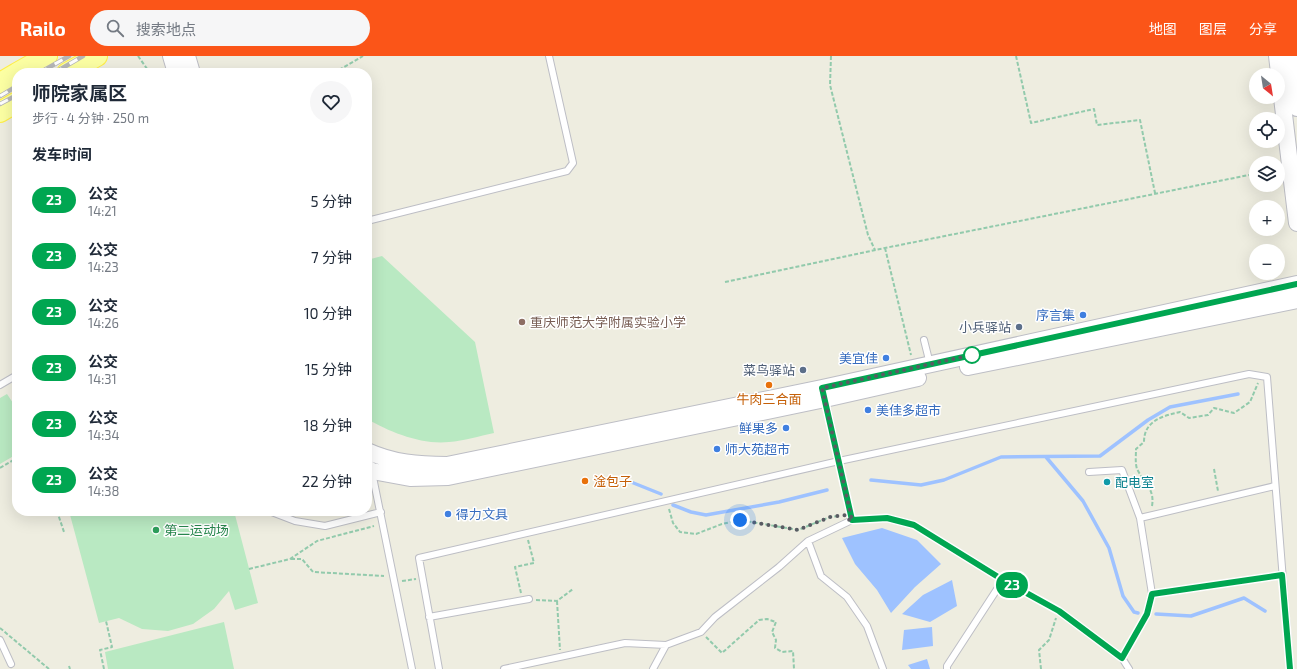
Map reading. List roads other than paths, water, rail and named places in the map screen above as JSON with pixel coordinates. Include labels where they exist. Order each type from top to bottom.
[{"type":"main road","points":[[26,68],[47,56]]},
{"type":"main road","points":[[76,68],[97,56]]},
{"type":"main road","points":[[0,83],[12,76]]},
{"type":"main road","points":[[0,112],[12,105]]},
{"type":"street","points":[[171,56],[175,68]]},
{"type":"street","points":[[187,56],[191,68]]},
{"type":"street","points":[[1277,56],[1297,223]]},
{"type":"street","points":[[1290,56],[1297,108]]},
{"type":"street","points":[[372,469],[410,478],[448,477],[824,394],[930,364],[1297,284]]},
{"type":"street","points":[[372,453],[382,458],[413,465],[446,465],[954,370],[1297,300]]},
{"type":"lane","points":[[372,220],[567,171],[573,163],[549,56]]},
{"type":"lane","points":[[924,340],[930,364]]},
{"type":"lane","points":[[439,669],[420,558],[839,461],[1249,374],[1267,377],[1290,669]]},
{"type":"lane","points":[[0,385],[12,378]]},
{"type":"lane","points":[[824,394],[851,520]]},
{"type":"lane","points":[[1090,472],[1122,470],[1140,518],[1152,594],[1147,614],[1122,658]]},
{"type":"lane","points":[[372,477],[381,512],[412,669]]},
{"type":"lane","points":[[1140,518],[1275,486]]},
{"type":"lane","points":[[372,514],[381,512]]},
{"type":"lane","points":[[282,516],[295,521],[325,526],[365,516]]},
{"type":"lane","points":[[504,669],[625,643],[666,645],[701,632],[715,617],[779,567],[808,541],[851,520],[887,518],[914,525],[1003,580],[1059,611],[1122,658],[1129,669]]},
{"type":"lane","points":[[808,541],[821,576],[847,597],[867,626],[883,669]]},
{"type":"lane","points":[[1152,594],[1282,575]]},
{"type":"lane","points":[[947,669],[947,666],[1003,580]]},
{"type":"lane","points":[[429,617],[526,600]]},
{"type":"lane","points":[[0,640],[11,664]]},
{"type":"lane","points":[[653,669],[666,645]]},
{"type":"water","points":[[882,528],[917,540],[941,564],[915,587],[891,613],[877,590],[855,564],[842,538]]},
{"type":"water","points":[[952,580],[957,606],[930,622],[902,614],[923,595]]},
{"type":"water","points":[[932,627],[933,646],[902,650],[904,630]]},
{"type":"water","points":[[927,659],[930,669],[911,669],[908,665]]},
{"type":"waterway","points":[[871,480],[921,485],[944,480],[1001,457],[1100,456],[1148,420],[1170,407],[1238,394]]},
{"type":"waterway","points":[[1046,457],[1083,501],[1109,548],[1123,596],[1134,612],[1138,613]]},
{"type":"waterway","points":[[626,480],[661,494]]},
{"type":"waterway","points":[[673,505],[691,512],[706,515],[779,502],[827,490]]},
{"type":"waterway","points":[[1156,614],[1191,616],[1244,598],[1265,611]]},
{"type":"railway","points":[[48,68],[69,56]]},
{"type":"railway","points":[[63,68],[83,56]]},
{"type":"railway","points":[[0,96],[12,89]]},
{"type":"railway","points":[[0,104],[12,98]]},
{"type":"place","name":"序言集","points":[[1083,315]]},
{"type":"place","name":"重庆师范大学附属实验小学","points":[[522,322]]},
{"type":"place","name":"小兵驿站","points":[[1019,327]]},
{"type":"place","name":"美宜佳","points":[[886,358]]},
{"type":"place","name":"菜鸟驿站","points":[[803,370]]},
{"type":"place","name":"牛肉三合面","points":[[769,385]]},
{"type":"place","name":"美佳多超市","points":[[868,410]]},
{"type":"place","name":"鲜果多","points":[[786,428]]},
{"type":"place","name":"师大苑超市","points":[[717,449]]},
{"type":"place","name":"淦包子","points":[[585,481]]},
{"type":"place","name":"配电室","points":[[1107,482]]},
{"type":"place","name":"得力文具","points":[[448,514]]},
{"type":"place","name":"第二运动场","points":[[156,530]]}]
